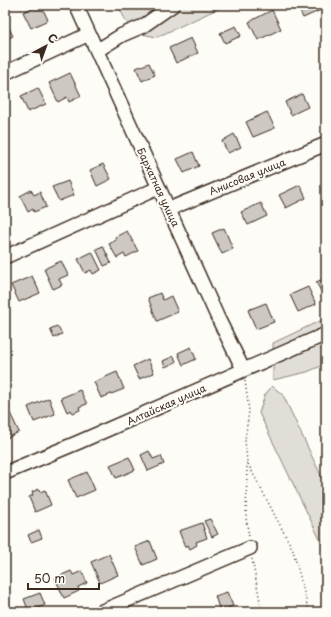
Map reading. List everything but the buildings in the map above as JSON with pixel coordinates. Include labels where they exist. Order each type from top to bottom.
[{"type":"street","name":"Бархатная улица","points":[[76,5],[98,50],[158,188],[243,369]]},
{"type":"street","points":[[98,50],[122,35],[143,26],[173,5]]},
{"type":"street","points":[[5,73],[89,34]]},
{"type":"street","name":"Анисовая улица","points":[[169,209],[326,144]]},
{"type":"street","points":[[5,257],[158,188]]},
{"type":"street","name":"Алтайская улица","points":[[5,473],[326,334]]},
{"type":"street","points":[[100,612],[250,548]]},
{"type":"path","points":[[243,369],[249,411],[245,440],[247,462],[293,550],[309,612]]},
{"type":"shaded area","points":[[118,5],[226,5],[157,37],[131,32]]},
{"type":"shaded area","points":[[326,318],[326,364],[307,372],[273,380],[273,343]]},
{"type":"shaded area","points":[[272,386],[283,395],[326,486],[326,552],[259,413],[265,395]]}]
